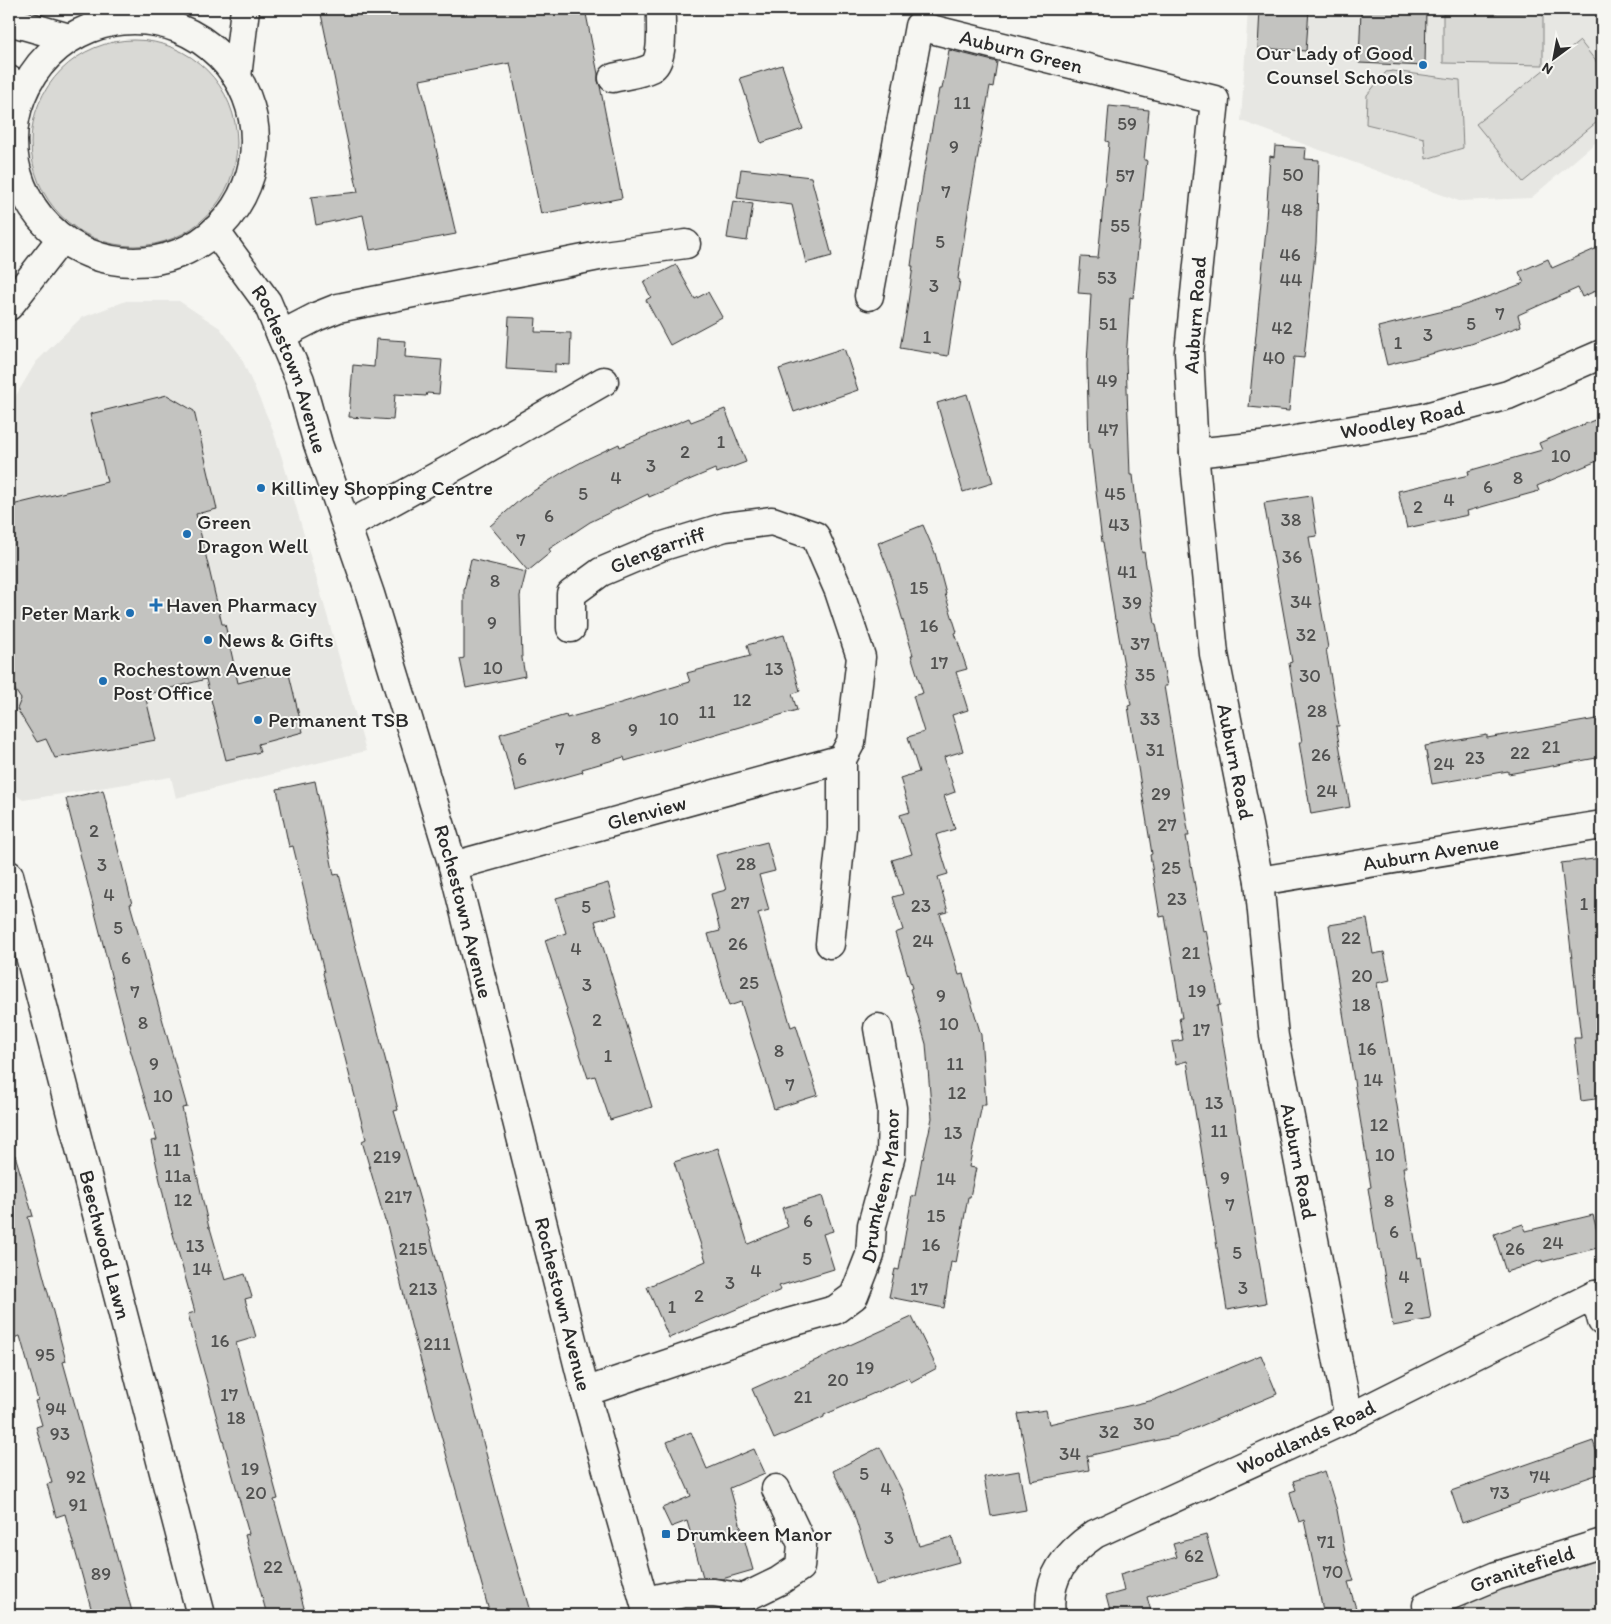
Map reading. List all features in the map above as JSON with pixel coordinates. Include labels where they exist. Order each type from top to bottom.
[{"type":"street","points":[[237,77],[245,9]]},
{"type":"street","points":[[613,78],[640,72],[652,67],[658,60],[661,9]]},
{"type":"street","points":[[148,14],[182,29],[213,49],[237,77],[252,110],[256,147],[249,184],[231,216],[204,241],[171,258],[135,263],[96,257],[61,239],[34,211],[17,175],[12,137],[14,89],[69,38],[105,23],[148,14]]},
{"type":"street","points":[[9,21],[69,38]]},
{"type":"street","name":"Auburn Green","points":[[869,296],[919,26],[1215,100]]},
{"type":"street","name":"Auburn Road","points":[[1215,100],[1189,352],[1194,453],[1214,654],[1259,881],[1274,1036],[1349,1418]]},
{"type":"street","name":"Rochestown Avenue","points":[[215,231],[268,302],[300,380],[318,444],[348,526],[452,866],[585,1392],[646,1608]]},
{"type":"street","points":[[9,306],[61,239]]},
{"type":"street","points":[[281,335],[338,308],[604,255],[686,244]]},
{"type":"street","name":"Woodley Road","points":[[1194,453],[1261,446],[1422,418],[1508,395],[1602,354]]},
{"type":"street","points":[[348,526],[604,382]]},
{"type":"street","name":"Glengarriff","points":[[571,628],[570,594],[601,572],[660,547],[725,527],[772,521],[815,536],[839,590],[861,657],[851,742],[842,760]]},
{"type":"street","points":[[830,944],[842,828],[842,760]]},
{"type":"street","name":"Glenview","points":[[452,866],[842,760]]},
{"type":"street","name":"Auburn Avenue","points":[[1259,881],[1602,825]]},
{"type":"street","name":"Beechwood Lawn","points":[[9,875],[201,1615]]},
{"type":"street","name":"Drumkeen Manor","points":[[585,1392],[788,1323],[834,1310],[854,1296],[870,1255],[872,1225],[891,1155],[892,1108],[878,1028]]},
{"type":"street","name":"Woodlands Road","points":[[1051,1615],[1051,1594],[1056,1576],[1067,1557],[1079,1545],[1095,1534],[1600,1303]]},
{"type":"street","points":[[646,1608],[684,1593],[714,1593],[744,1598],[779,1581],[800,1567],[802,1544],[776,1489]]},
{"type":"street","name":"Granitefield","points":[[1429,1615],[1427,1605],[1496,1576],[1602,1543]]},
{"type":"shaded area","name":"Our Lady of Good Counsel Schools","points":[[1248,9],[1602,9],[1602,137],[1531,198],[1459,201],[1241,121]]},
{"type":"shaded area","points":[[1543,13],[1543,65],[1443,63],[1443,14]]},
{"type":"shaded area","points":[[124,40],[144,40],[164,44],[183,52],[207,70],[225,94],[233,113],[237,143],[233,173],[225,192],[207,216],[183,234],[164,242],[144,246],[124,246],[104,242],[85,234],[69,223],[54,208],[43,192],[35,173],[31,153],[31,133],[35,113],[43,94],[54,78],[69,63],[85,52],[104,44]]},
{"type":"shaded area","points":[[1580,41],[1602,69],[1602,118],[1523,182],[1476,124]]},
{"type":"shaded area","points":[[1393,71],[1460,80],[1463,148],[1426,159],[1424,138],[1366,124],[1367,95],[1386,72]]},
{"type":"shaded area","name":"Killiney Shopping Centre","points":[[126,301],[179,301],[220,328],[240,355],[271,425],[282,458],[366,751],[176,798],[171,777],[23,800],[9,790],[9,407],[36,362],[81,318]]},
{"type":"shaded area","points":[[1602,1553],[1602,1615],[1458,1615],[1470,1600]]},
{"type":"building","points":[[320,9],[585,9],[622,198],[541,214],[510,63],[420,80],[456,234],[370,250],[363,215],[316,225],[311,197],[358,192]]},
{"type":"building","points":[[1260,9],[1309,9],[1306,51],[1258,48]]},
{"type":"building","points":[[1361,9],[1426,9],[1425,66],[1359,63]]},
{"type":"building","points":[[949,50],[997,62],[993,87],[990,86],[969,205],[948,356],[900,348],[913,266],[911,266],[923,178],[939,89],[942,89]]},
{"type":"building","points":[[782,65],[803,129],[761,143],[740,78]]},
{"type":"building","points":[[1109,106],[1149,110],[1144,160],[1147,160],[1133,298],[1130,297],[1126,360],[1130,475],[1133,475],[1142,553],[1144,552],[1167,686],[1164,686],[1189,836],[1186,836],[1203,931],[1206,930],[1220,1005],[1217,1006],[1266,1303],[1227,1310],[1187,1061],[1176,1064],[1172,1042],[1183,1040],[1179,1018],[1182,1018],[1165,916],[1160,917],[1150,855],[1152,854],[1128,706],[1131,705],[1102,542],[1091,449],[1089,449],[1087,364],[1091,294],[1078,293],[1081,257],[1098,258],[1109,142],[1106,141]]},
{"type":"building","points":[[1275,146],[1306,148],[1305,159],[1319,160],[1316,243],[1304,358],[1294,357],[1289,411],[1249,407],[1267,219],[1270,156],[1274,157]]},
{"type":"building","points":[[741,169],[811,177],[832,256],[806,263],[792,205],[737,198]]},
{"type":"building","points":[[733,201],[753,204],[747,241],[727,238]]},
{"type":"building","points":[[1602,246],[1602,288],[1582,297],[1578,288],[1518,315],[1521,326],[1471,344],[1387,365],[1378,327],[1456,308],[1479,300],[1524,283],[1519,272],[1548,259],[1552,268]]},
{"type":"building","points":[[676,265],[695,299],[708,292],[722,317],[670,345],[646,300],[651,297],[643,282]]},
{"type":"building","points":[[509,317],[536,318],[535,332],[571,333],[570,365],[555,364],[555,372],[506,369]]},
{"type":"building","points":[[376,339],[406,341],[405,357],[442,360],[439,394],[427,393],[426,396],[395,394],[393,420],[349,417],[353,365],[374,367]]},
{"type":"building","points":[[844,348],[858,390],[794,412],[779,369]]},
{"type":"building","points":[[967,394],[993,483],[963,492],[937,403]]},
{"type":"building","points":[[167,395],[194,411],[217,509],[196,514],[222,624],[225,624],[238,683],[288,670],[303,732],[258,744],[260,752],[226,760],[206,679],[145,695],[156,740],[55,758],[46,739],[37,742],[17,709],[21,699],[9,681],[9,512],[12,505],[107,482],[90,414]]},
{"type":"building","points":[[725,409],[746,462],[717,473],[715,469],[649,497],[648,494],[590,522],[549,549],[551,552],[528,571],[490,526],[521,499],[589,458],[619,444],[620,447],[689,418],[691,422]]},
{"type":"building","points":[[1597,419],[1602,431],[1602,459],[1537,486],[1539,491],[1467,511],[1468,515],[1407,528],[1398,491],[1469,475],[1468,471],[1542,450],[1539,443]]},
{"type":"building","points":[[1311,496],[1317,536],[1309,537],[1328,648],[1326,649],[1339,726],[1336,726],[1350,807],[1311,814],[1289,663],[1292,662],[1264,503]]},
{"type":"building","points":[[923,525],[935,553],[957,632],[955,633],[967,669],[956,672],[968,710],[952,715],[963,751],[944,757],[955,792],[944,796],[955,829],[936,835],[948,874],[938,877],[948,912],[940,914],[959,975],[963,974],[981,1035],[986,1105],[982,1105],[969,1167],[976,1168],[970,1197],[968,1197],[956,1263],[951,1262],[944,1308],[889,1297],[895,1269],[899,1270],[912,1196],[915,1196],[932,1118],[926,1044],[910,989],[912,988],[895,933],[903,930],[893,897],[903,894],[892,860],[912,854],[900,815],[910,812],[900,778],[919,772],[908,737],[924,732],[913,696],[923,693],[911,655],[913,655],[892,579],[878,543]]},
{"type":"building","points":[[471,559],[526,572],[520,596],[522,658],[525,676],[466,688],[460,659],[464,658],[464,590]]},
{"type":"building","points":[[784,635],[800,691],[792,694],[797,710],[625,761],[624,757],[582,769],[583,772],[516,791],[500,734],[566,715],[567,718],[604,708],[690,682],[687,673],[750,656],[747,645]]},
{"type":"building","points":[[1602,718],[1602,757],[1508,774],[1508,771],[1432,784],[1425,746],[1487,735],[1487,738]]},
{"type":"building","points":[[315,781],[334,875],[339,874],[398,1110],[394,1111],[429,1231],[498,1500],[531,1615],[490,1615],[411,1325],[386,1221],[362,1141],[366,1139],[323,973],[293,846],[289,847],[277,789]]},
{"type":"building","points":[[103,790],[132,904],[130,904],[187,1107],[182,1108],[209,1228],[225,1280],[245,1274],[252,1297],[245,1299],[256,1337],[236,1343],[278,1499],[274,1500],[306,1615],[267,1615],[245,1535],[249,1534],[188,1314],[195,1312],[168,1216],[151,1141],[157,1140],[128,1042],[66,799]]},
{"type":"building","points":[[767,842],[775,871],[759,875],[769,910],[758,913],[791,1027],[796,1025],[818,1095],[774,1109],[741,1002],[729,1006],[708,934],[720,931],[711,894],[726,890],[716,855]]},
{"type":"building","points":[[1602,858],[1602,1098],[1581,1101],[1574,1038],[1581,1038],[1561,863]]},
{"type":"building","points":[[608,883],[617,915],[595,921],[652,1107],[610,1120],[595,1076],[588,1078],[545,940],[566,933],[556,898]]},
{"type":"building","points":[[1367,919],[1373,954],[1384,952],[1390,980],[1377,983],[1407,1167],[1403,1167],[1418,1258],[1421,1257],[1431,1319],[1393,1326],[1368,1188],[1371,1187],[1329,925]]},
{"type":"building","points":[[718,1148],[748,1244],[788,1227],[782,1208],[822,1196],[833,1231],[823,1234],[834,1269],[779,1286],[781,1290],[669,1338],[647,1287],[706,1261],[674,1162]]},
{"type":"building","points":[[9,1155],[15,1155],[33,1216],[28,1217],[66,1361],[63,1362],[133,1615],[93,1615],[65,1514],[56,1517],[47,1484],[52,1483],[36,1427],[42,1425],[35,1401],[38,1400],[20,1336],[9,1339]]},
{"type":"building","points":[[1593,1215],[1601,1247],[1542,1262],[1542,1260],[1506,1272],[1494,1234],[1523,1224],[1526,1231]]},
{"type":"building","points":[[912,1317],[937,1368],[911,1382],[909,1378],[774,1439],[752,1389]]},
{"type":"building","points":[[1261,1355],[1277,1394],[1177,1436],[1087,1456],[1089,1470],[1031,1481],[1018,1414],[1046,1410],[1049,1424],[1154,1400]]},
{"type":"building","points":[[691,1432],[707,1469],[754,1449],[765,1473],[730,1488],[753,1570],[722,1579],[703,1577],[687,1521],[671,1527],[662,1508],[691,1496],[667,1442]]},
{"type":"building","points":[[1593,1441],[1602,1473],[1519,1501],[1519,1503],[1462,1523],[1451,1491]]},
{"type":"building","points":[[880,1447],[903,1493],[919,1546],[952,1537],[959,1562],[876,1585],[853,1511],[833,1471]]},
{"type":"building","points":[[1019,1471],[1026,1510],[991,1516],[984,1477]]},
{"type":"building","points":[[1325,1471],[1337,1510],[1345,1552],[1354,1581],[1348,1582],[1358,1615],[1324,1615],[1304,1520],[1299,1522],[1292,1501],[1290,1492],[1296,1490],[1293,1481]]},
{"type":"building","points":[[1206,1535],[1218,1577],[1147,1597],[1152,1615],[1111,1615],[1106,1596],[1124,1591],[1120,1574],[1177,1557],[1173,1544]]},
{"type":"place","name":"Our Lady of Good Counsel Schools","points":[[1423,65]]},
{"type":"place","name":"Killiney Shopping Centre","points":[[261,488]]},
{"type":"place","name":"Green Dragon Well","points":[[187,534]]},
{"type":"place","name":"Haven Pharmacy","points":[[156,605]]},
{"type":"place","name":"Peter Mark","points":[[130,613]]},
{"type":"place","name":"News & Gifts","points":[[208,640]]},
{"type":"place","name":"Rochestown Avenue Post Office","points":[[103,681]]},
{"type":"place","name":"Permanent TSB","points":[[258,720]]},
{"type":"place","name":"Drumkeen Manor","points":[[666,1534]]}]
